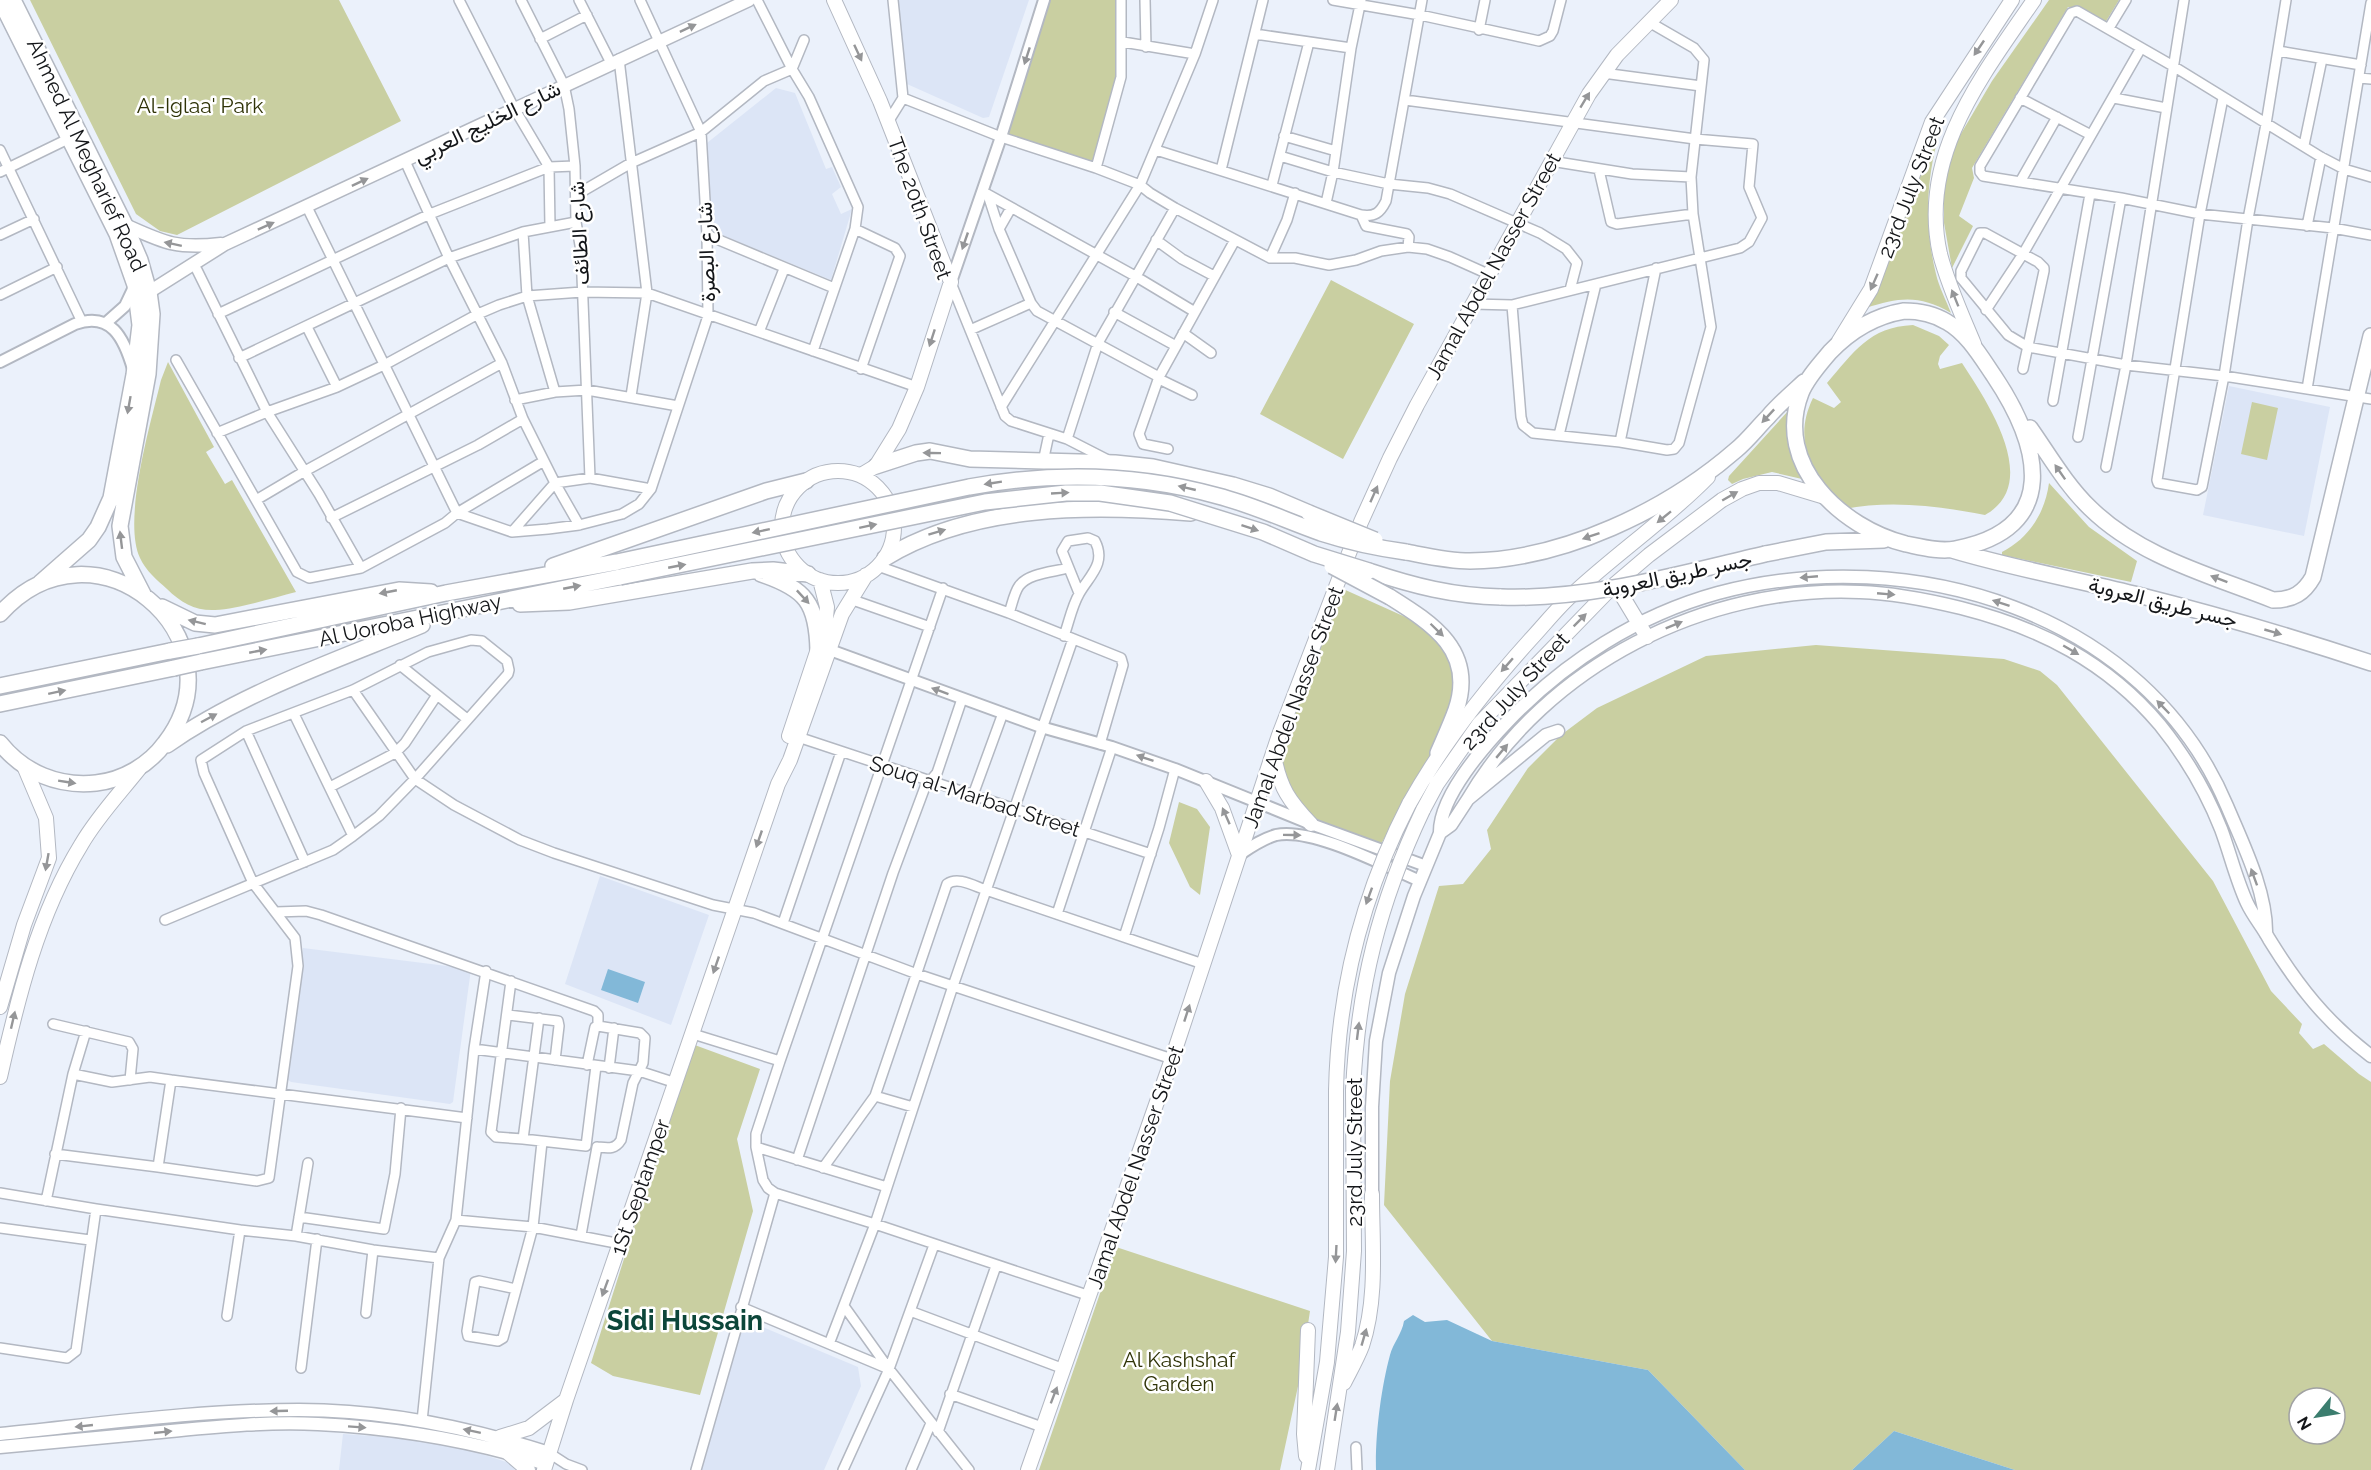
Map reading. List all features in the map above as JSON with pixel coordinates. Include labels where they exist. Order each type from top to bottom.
[{"type":"highway","name":"Ahmed Al Megharief Road","points":[[0,0],[117,234],[152,314],[148,374],[120,526],[124,557],[148,598]]},
{"type":"highway","name":"Ahmed Al Megharief Road","points":[[13,0],[125,225],[140,260],[142,289],[134,375],[115,485],[105,513],[89,540],[40,583]]},
{"type":"highway","points":[[618,570],[969,487],[1066,476],[1140,480],[1193,490],[1245,504],[1342,540],[1439,559],[1470,561],[1520,556],[1558,547],[1602,532],[1665,501],[1737,449],[1782,402],[1811,376],[1848,334],[1863,324],[1893,313],[1914,311],[1932,315],[1949,323],[1978,351],[2078,495],[2101,518],[2152,553],[2273,600],[2283,600],[2302,593],[2313,576],[2363,398],[2371,336]]},
{"type":"highway","points":[[1811,376],[1802,392],[1796,415],[1795,435],[1802,463],[1825,497],[1851,521],[1888,540],[1922,548],[1952,550],[1983,542],[2000,533],[2015,520],[2027,503],[2032,482],[2032,454],[2025,430],[2012,403]]},
{"type":"highway","points":[[876,466],[916,453],[930,451],[970,459],[1153,466],[1194,474],[1269,496],[1406,552]]},
{"type":"highway","points":[[493,586],[614,547],[766,491],[806,481]]},
{"type":"highway","points":[[618,570],[985,501],[1035,495],[1100,493],[1148,498],[1209,514],[1263,532],[1314,554],[1425,619],[1442,634],[1459,663],[1460,694],[1456,710],[1438,753]]},
{"type":"highway","points":[[881,562],[906,545],[936,532],[1036,512],[1117,508],[1209,514]]},
{"type":"highway","name":"جسر طريق العروبة","points":[[1314,554],[1428,590],[1475,597],[1542,598],[1590,593],[1826,542],[1888,540]]},
{"type":"highway","name":"جسر طريق العروبة","points":[[1952,550],[2010,567],[2081,581],[2198,610],[2371,663]]},
{"type":"highway","name":"Al Uoroba Highway","points":[[0,686],[446,593],[618,570]]},
{"type":"highway","name":"Al Uoroba Highway","points":[[0,704],[455,612],[618,570]]},
{"type":"highway","points":[[490,604],[569,602],[752,571],[773,570],[814,577]]},
{"type":"highway","points":[[752,571],[787,585],[804,597],[816,617],[824,650]]},
{"type":"highway","points":[[0,614],[10,603],[40,583],[74,574],[93,575],[119,581],[180,617],[215,625],[399,590],[446,593]]},
{"type":"highway","points":[[148,598],[166,616],[176,632],[186,666],[187,684],[182,711],[171,736],[160,750]]},
{"type":"highway","points":[[2,747],[24,766],[43,776],[62,782],[83,784],[103,782],[123,776],[141,766],[190,729],[229,708],[328,663],[455,612]]},
{"type":"main road","name":"شارع الخليج العربي","points":[[142,289],[225,244],[749,0]]},
{"type":"main road","points":[[820,0],[841,16]]},
{"type":"main road","name":"The 20th Street","points":[[834,0],[888,122],[951,282],[916,387],[899,429],[876,466],[861,475]]},
{"type":"main road","name":"Jamal Abdel Nasser Street","points":[[1028,1470],[1172,1059],[1274,753],[1361,522],[1416,405],[1573,121],[1602,73],[1671,0]]},
{"type":"main road","name":"23rd July Street","points":[[1978,351],[1947,278],[1940,252],[1937,229],[1938,181],[1944,154],[1965,107],[2034,0]]},
{"type":"main road","name":"23rd July Street","points":[[1835,347],[1871,289],[1932,122],[2010,3]]},
{"type":"main road","name":"شارع الخليج العربي","points":[[125,225],[159,241],[179,246],[225,244]]},
{"type":"main road","name":"23rd July Street","points":[[1307,1470],[1327,1362],[1336,1257],[1336,1090],[1342,1008],[1358,932],[1382,861],[1408,804],[1438,753],[1478,699],[1573,594],[1681,503],[1721,462]]},
{"type":"main road","points":[[778,784],[783,756],[824,650],[850,599],[866,575],[881,562],[893,540],[894,521],[888,502],[877,486],[861,475],[835,471],[822,473],[806,481],[791,496],[783,517],[783,539],[792,559],[814,577],[843,582],[866,575]]},
{"type":"main road","name":"23rd July Street","points":[[1327,1470],[1348,1332],[1354,1251],[1353,1090],[1357,1033],[1374,940],[1401,858],[1423,810],[1442,775],[1479,724],[1615,584],[1698,518],[1742,489],[1759,483],[1778,483],[1825,497]]},
{"type":"main road","points":[[1340,1390],[1355,1362],[1366,1328],[1372,1285],[1372,1107],[1376,1041],[1389,973],[1420,881],[1440,833],[1443,813],[1456,789],[1496,734],[1534,695],[1600,645],[1640,623],[1716,594],[1791,579],[1825,576],[1895,579],[1940,586],[2008,605],[2048,622],[2094,647],[2119,666],[2165,708],[2186,733],[2220,788],[2234,822],[2262,898],[2266,934]]},
{"type":"main road","points":[[778,784],[798,737],[824,650],[827,617],[814,577]]},
{"type":"main road","points":[[1615,584],[1647,637]]},
{"type":"main road","points":[[1440,833],[1451,825],[1500,753],[1540,710],[1593,668],[1647,637],[1689,619],[1739,604],[1786,595],[1827,592],[1896,595],[1936,602],[1998,618],[2042,635],[2095,665],[2121,686],[2159,724],[2180,752],[2211,806],[2243,895],[2289,972],[2331,1023],[2371,1056]]},
{"type":"main road","points":[[1468,798],[1546,735],[1558,731]]},
{"type":"main road","points":[[1274,753],[1278,779],[1283,790],[1311,824]]},
{"type":"main road","points":[[0,1007],[24,925],[46,872],[49,858],[46,818],[24,766]]},
{"type":"main road","points":[[0,1077],[26,974],[45,918],[63,877],[91,829],[141,766]]},
{"type":"main road","points":[[1206,781],[1222,808],[1239,855]]},
{"type":"main road","name":"1St Septamper","points":[[546,1462],[778,784]]},
{"type":"main road","points":[[1307,1470],[1304,1434],[1308,1330]]},
{"type":"main road","points":[[500,1437],[529,1428],[566,1400]]},
{"type":"main road","points":[[0,1434],[145,1419],[271,1411],[332,1412],[422,1421],[500,1437],[546,1462]]},
{"type":"main road","points":[[0,1448],[219,1426],[287,1424],[376,1428],[435,1436],[546,1462]]},
{"type":"main road","points":[[507,1452],[528,1470]]},
{"type":"street","points":[[459,0],[514,108],[549,167],[550,227]]},
{"type":"street","name":"شارع الطائف","points":[[520,0],[564,85],[569,109],[575,166],[576,222],[581,251],[590,478]]},
{"type":"street","points":[[579,0],[615,61],[631,163],[646,293],[631,396]]},
{"type":"street","name":"شارع البصرة","points":[[579,525],[622,514],[639,504],[651,489],[708,316],[707,235],[700,132],[640,0]]},
{"type":"street","points":[[757,0],[809,97],[858,207],[855,229],[813,351]]},
{"type":"street","points":[[888,122],[903,98],[894,0]]},
{"type":"street","points":[[1044,0],[985,193],[951,282],[1001,407],[1011,421],[1067,438],[1115,463]]},
{"type":"street","points":[[1095,168],[1119,88],[1123,42],[1121,0]]},
{"type":"street","points":[[1145,0],[1146,47]]},
{"type":"street","points":[[1001,407],[1140,185],[1195,54],[1213,0]]},
{"type":"street","points":[[1221,170],[1263,0]]},
{"type":"street","points":[[1333,0],[1361,3],[1539,41],[1550,36],[1553,31],[1561,0]]},
{"type":"street","points":[[1156,150],[1361,215],[1370,216],[1378,213],[1386,201],[1422,0]]},
{"type":"street","points":[[1479,30],[1485,0]]},
{"type":"street","points":[[2109,28],[2126,0]]},
{"type":"street","points":[[2106,467],[2126,365],[2184,0]]},
{"type":"street","points":[[2223,98],[2200,214],[2157,480],[2158,483],[2197,490],[2202,487],[2224,376],[2248,219],[2286,0]]},
{"type":"street","points":[[1326,203],[1333,172],[1351,48],[1361,3]]},
{"type":"street","points":[[2307,389],[2371,3]]},
{"type":"street","points":[[2371,177],[2344,169],[2321,158],[2304,145],[2173,66],[2077,11],[2071,13],[1980,166],[1983,176],[2061,187],[2200,214],[2333,228],[2371,235]]},
{"type":"street","points":[[540,39],[587,15]]},
{"type":"street","points":[[1512,304],[1523,425],[1533,433],[1674,449],[1679,443],[1711,327],[1693,214],[1690,177],[1704,60],[1701,53],[1694,48],[1649,22]]},
{"type":"street","points":[[1255,34],[1351,48]]},
{"type":"street","points":[[576,195],[631,163],[700,132],[764,81],[792,69],[804,40]]},
{"type":"street","points":[[1123,42],[1195,54]]},
{"type":"street","points":[[1272,185],[1309,42]]},
{"type":"street","points":[[1986,310],[2023,254],[2141,48]]},
{"type":"street","points":[[2278,51],[2361,65]]},
{"type":"street","points":[[2304,145],[2322,59]]},
{"type":"street","points":[[1602,73],[1701,86]]},
{"type":"street","points":[[2359,78],[2371,79]]},
{"type":"street","points":[[903,98],[1001,137],[1140,185],[1150,194],[1174,208],[1270,258],[1295,258],[1329,265],[1356,261],[1381,251],[1408,247],[1442,255],[1488,274]]},
{"type":"street","points":[[2020,98],[2091,135]]},
{"type":"street","points":[[2114,98],[2166,108]]},
{"type":"street","points":[[1405,100],[1695,139],[1753,144],[1749,187],[1762,218],[1749,242],[1740,248],[1512,304],[1473,304]]},
{"type":"street","points":[[2020,182],[2057,117]]},
{"type":"street","points":[[1284,136],[1336,151]]},
{"type":"street","points":[[4,170],[68,139]]},
{"type":"street","points":[[0,150],[4,170],[34,219],[82,322]]},
{"type":"street","points":[[1280,156],[1333,172],[1389,184],[1428,188],[1450,194],[1540,233],[1566,249],[1577,263],[1570,290]]},
{"type":"street","points":[[2307,226],[2321,158]]},
{"type":"street","points":[[307,207],[354,305],[386,364],[457,513],[512,532],[579,525],[523,419],[502,363],[449,258],[405,161]]},
{"type":"street","points":[[1551,161],[1599,171],[1690,177]]},
{"type":"street","points":[[218,314],[429,214],[549,167],[575,166]]},
{"type":"street","points":[[1599,171],[1611,222],[1617,224],[1693,214]]},
{"type":"street","points":[[985,193],[1135,276],[1194,312]]},
{"type":"street","points":[[985,193],[1031,303],[1037,311],[1192,395]]},
{"type":"street","points":[[1270,258],[1287,220],[1295,193]]},
{"type":"street","points":[[2053,401],[2090,194]]},
{"type":"street","points":[[2078,436],[2121,198]]},
{"type":"street","points":[[999,229],[1011,208]]},
{"type":"street","points":[[1067,438],[1098,343],[1174,208]]},
{"type":"street","points":[[1361,215],[1366,226],[1407,234],[1408,247]]},
{"type":"street","points":[[0,235],[34,219]]},
{"type":"street","points":[[239,358],[449,258],[523,232],[576,222]]},
{"type":"street","points":[[855,229],[895,248],[900,256],[861,369]]},
{"type":"street","points":[[523,232],[527,296],[555,392]]},
{"type":"street","points":[[2023,369],[2028,347],[2044,268],[2038,262],[1985,233],[1978,235],[1960,274],[1962,281],[2008,335],[2028,347],[2126,365],[2224,376],[2363,398]]},
{"type":"street","points":[[707,235],[834,288]]},
{"type":"street","points":[[1156,240],[1182,259],[1214,276]]},
{"type":"street","points":[[1168,449],[1143,444],[1139,434],[1159,378],[1235,240]]},
{"type":"street","points":[[0,295],[57,267]]},
{"type":"street","points":[[1620,442],[1656,268]]},
{"type":"street","points":[[759,332],[784,269]]},
{"type":"street","points":[[196,270],[267,412],[305,471],[361,568]]},
{"type":"street","points":[[1559,435],[1596,284]]},
{"type":"street","points":[[0,363],[82,322],[107,322],[142,289]]},
{"type":"street","points":[[217,433],[337,387],[386,364],[478,314],[527,296],[582,292],[646,293],[916,387]]},
{"type":"street","points":[[970,330],[1031,303]]},
{"type":"street","points":[[1114,312],[1176,346]]},
{"type":"street","points":[[107,322],[125,345],[134,375]]},
{"type":"street","points":[[307,327],[337,387]]},
{"type":"street","points":[[1183,333],[1211,353]]},
{"type":"street","points":[[176,360],[297,572],[303,577],[323,576],[361,568],[445,524],[457,513],[544,461]]},
{"type":"street","points":[[256,500],[502,363]]},
{"type":"street","points":[[515,400],[555,392],[587,390],[678,406]]},
{"type":"street","points":[[331,518],[434,467],[523,419]]},
{"type":"street","points":[[1043,462],[1049,434]]},
{"type":"street","points":[[512,532],[555,483],[590,478],[651,489]]},
{"type":"street","points":[[829,1344],[875,1224],[953,986],[1015,809],[1069,637],[1079,593],[1092,577],[1099,557],[1095,542],[1088,538],[1068,541],[1062,551],[1079,593]]},
{"type":"street","points":[[881,562],[1118,656],[1123,661],[1100,744]]},
{"type":"street","points":[[1010,613],[1018,587],[1023,582],[1030,577],[1068,568]]},
{"type":"street","points":[[943,588],[780,1061],[756,1134],[756,1147],[764,1180],[768,1188],[775,1193],[1090,1296]]},
{"type":"street","points":[[850,599],[930,627]]},
{"type":"street","points":[[55,1154],[257,1181],[269,1178],[298,954],[295,938],[253,884],[200,762],[246,731],[353,690],[428,652],[471,640],[482,641],[507,661],[509,670],[415,779],[379,816],[353,837],[333,850],[253,884],[165,920]]},
{"type":"street","points":[[824,650],[1041,727],[1112,747],[1175,769],[1311,824],[1426,866]]},
{"type":"street","points":[[400,665],[467,719]]},
{"type":"street","points":[[353,690],[415,779],[454,805],[520,840],[713,905],[783,923],[917,974],[1172,1059]]},
{"type":"street","points":[[330,787],[395,753],[405,743],[436,695]]},
{"type":"street","points":[[797,1160],[892,873],[929,781],[937,773],[962,699]]},
{"type":"street","points":[[973,795],[1002,713]]},
{"type":"street","points":[[294,714],[353,837]]},
{"type":"street","points":[[246,731],[305,862]]},
{"type":"street","name":"Souq al-Marbad Street","points":[[798,737],[1151,854]]},
{"type":"street","points":[[1057,914],[1112,747]]},
{"type":"street","points":[[783,923],[841,752]]},
{"type":"street","points":[[1124,937],[1175,769]]},
{"type":"street","points":[[1239,855],[1265,839],[1277,835],[1302,835],[1420,881]]},
{"type":"street","points":[[823,1168],[875,1096],[947,884],[956,880],[1203,964]]},
{"type":"street","points":[[276,912],[306,911],[321,915],[486,971],[594,1011],[598,1015],[598,1026]]},
{"type":"street","points":[[422,1421],[439,1258],[456,1220],[474,1049],[486,971]]},
{"type":"street","points":[[511,981],[491,1132],[496,1137],[524,1139],[543,1142],[586,1146],[597,1147],[612,1148],[621,1140],[633,1083],[643,1063],[645,1038],[640,1033],[614,1028],[598,1026],[593,1030],[586,1146]]},
{"type":"street","points":[[507,1015],[554,1020],[559,1023],[555,1060]]},
{"type":"street","points":[[524,1139],[539,1018]]},
{"type":"street","points":[[52,1024],[129,1042],[133,1049],[130,1080]]},
{"type":"street","points":[[609,1068],[614,1028]]},
{"type":"street","points":[[46,1201],[73,1074],[86,1031]]},
{"type":"street","points":[[693,1034],[780,1061]]},
{"type":"street","points":[[474,1049],[639,1071],[676,1083]]},
{"type":"street","points":[[73,1074],[112,1082],[150,1077],[281,1092],[467,1118]]},
{"type":"street","points":[[158,1167],[171,1080]]},
{"type":"street","points":[[875,1096],[913,1107]]},
{"type":"street","points":[[299,1217],[384,1229],[395,1174],[401,1108]]},
{"type":"street","points":[[516,1289],[475,1282],[468,1336],[502,1340],[527,1257],[533,1227],[543,1142]]},
{"type":"street","points":[[581,1235],[597,1147]]},
{"type":"street","points":[[756,1147],[886,1186]]},
{"type":"street","points":[[296,1236],[308,1163]]},
{"type":"street","points":[[0,1193],[439,1258]]},
{"type":"street","points":[[696,1470],[775,1193]]},
{"type":"street","points":[[0,1348],[67,1358],[76,1351],[96,1209]]},
{"type":"street","points":[[456,1220],[533,1227],[621,1244]]},
{"type":"street","points":[[0,1228],[90,1240]]},
{"type":"street","points":[[227,1316],[240,1230]]},
{"type":"street","points":[[301,1368],[317,1239]]},
{"type":"street","points":[[843,1470],[889,1369],[934,1245]]},
{"type":"street","points":[[366,1313],[373,1250]]},
{"type":"street","points":[[938,1432],[996,1266]]},
{"type":"street","points":[[844,1306],[889,1369],[969,1470]]},
{"type":"street","points":[[741,1307],[889,1369]]},
{"type":"street","points":[[910,1311],[1064,1369]]},
{"type":"street","points":[[950,1394],[1042,1427]]},
{"type":"street","points":[[911,1470],[931,1423]]},
{"type":"street","points":[[1356,1448],[1357,1470]]},
{"type":"street","points":[[546,1462],[566,1464],[582,1470]]},
{"type":"shaded area","points":[[898,0],[1029,0],[989,117],[983,118],[907,84]]},
{"type":"shaded area","points":[[776,88],[795,93],[826,169],[832,167],[841,187],[832,194],[841,214],[852,209],[831,280],[717,233],[712,223],[707,143]]},
{"type":"shaded area","points":[[2229,386],[2330,407],[2304,536],[2203,515]]},
{"type":"shaded area","points":[[600,876],[709,915],[671,1025],[565,984]]},
{"type":"shaded area","points":[[303,948],[471,969],[453,1102],[450,1104],[291,1082],[287,1079]]},
{"type":"shaded area","points":[[741,1318],[858,1367],[861,1386],[824,1470],[696,1470]]},
{"type":"shaded area","points":[[343,1434],[442,1441],[512,1464],[515,1470],[339,1470]]},
{"type":"green space","name":"Al-Iglaa' Park","points":[[30,0],[339,0],[401,121],[177,235],[160,231],[136,214]]},
{"type":"green space","points":[[1045,0],[1120,0],[1121,77],[1095,167],[1001,137]]},
{"type":"green space","points":[[2049,0],[2119,0],[2105,23],[2083,10],[2068,7],[1972,168],[1974,178],[1959,216],[1973,226],[1952,268],[1944,223],[1944,189],[1952,149],[1992,81]]},
{"type":"green space","points":[[1935,129],[1940,131],[1929,184],[1928,220],[1937,279],[1951,313],[1929,303],[1910,300],[1866,308],[1879,286]]},
{"type":"green space","points":[[1331,280],[1414,324],[1343,459],[1260,414]]},
{"type":"green space","points":[[1913,325],[1939,336],[1949,345],[1940,356],[1938,364],[1940,369],[1962,363],[1984,398],[2004,441],[2010,463],[2009,483],[2002,501],[1985,515],[1915,505],[1879,505],[1844,509],[1823,483],[1809,457],[1804,429],[1813,398],[1834,408],[1841,402],[1827,383],[1854,352],[1874,336],[1898,327]]},
{"type":"green space","points":[[168,362],[214,447],[206,452],[225,484],[232,480],[296,592],[234,608],[201,609],[178,598],[142,563],[135,541],[136,496],[151,420]]},
{"type":"green space","points":[[2252,402],[2278,408],[2267,460],[2241,454]]},
{"type":"green space","points":[[1789,410],[1787,430],[1789,446],[1793,462],[1802,479],[1772,472],[1732,484],[1728,480],[1729,476]]},
{"type":"green space","points":[[2049,483],[2089,527],[2137,561],[2131,582],[2002,555],[2002,552],[2020,540],[2034,524],[2044,504]]},
{"type":"green space","points":[[1341,588],[1421,624],[1451,653],[1457,684],[1437,748],[1380,846],[1316,822],[1292,793],[1278,752]]},
{"type":"green space","points":[[1816,645],[2004,659],[2040,671],[2057,685],[2213,881],[2271,991],[2302,1024],[2299,1033],[2313,1049],[2324,1044],[2371,1082],[2371,1470],[2015,1470],[1894,1431],[1852,1470],[1745,1470],[1648,1370],[1492,1341],[1384,1205],[1390,1081],[1405,994],[1439,886],[1463,884],[1491,849],[1487,830],[1528,768],[1561,735],[1597,708],[1706,656]]},
{"type":"green space","points":[[1179,802],[1197,809],[1210,827],[1200,895],[1190,887],[1169,843]]},
{"type":"green space","points":[[692,1044],[760,1069],[737,1139],[753,1211],[700,1395],[613,1376],[591,1363]]},
{"type":"green space","name":"Al Kashshaf Garden","points":[[1116,1247],[1310,1311],[1300,1377],[1280,1470],[1039,1470]]},
{"type":"water","points":[[608,969],[645,982],[638,1003],[601,990]]},
{"type":"water","points":[[1413,1315],[1425,1322],[1447,1320],[1492,1341],[1648,1370],[1745,1470],[1376,1470],[1381,1397],[1391,1351],[1404,1321]]},
{"type":"water","points":[[1894,1431],[2015,1470],[1852,1470]]},
{"type":"district","name":"Sidi Hussain","points":[[685,1320]]}]
